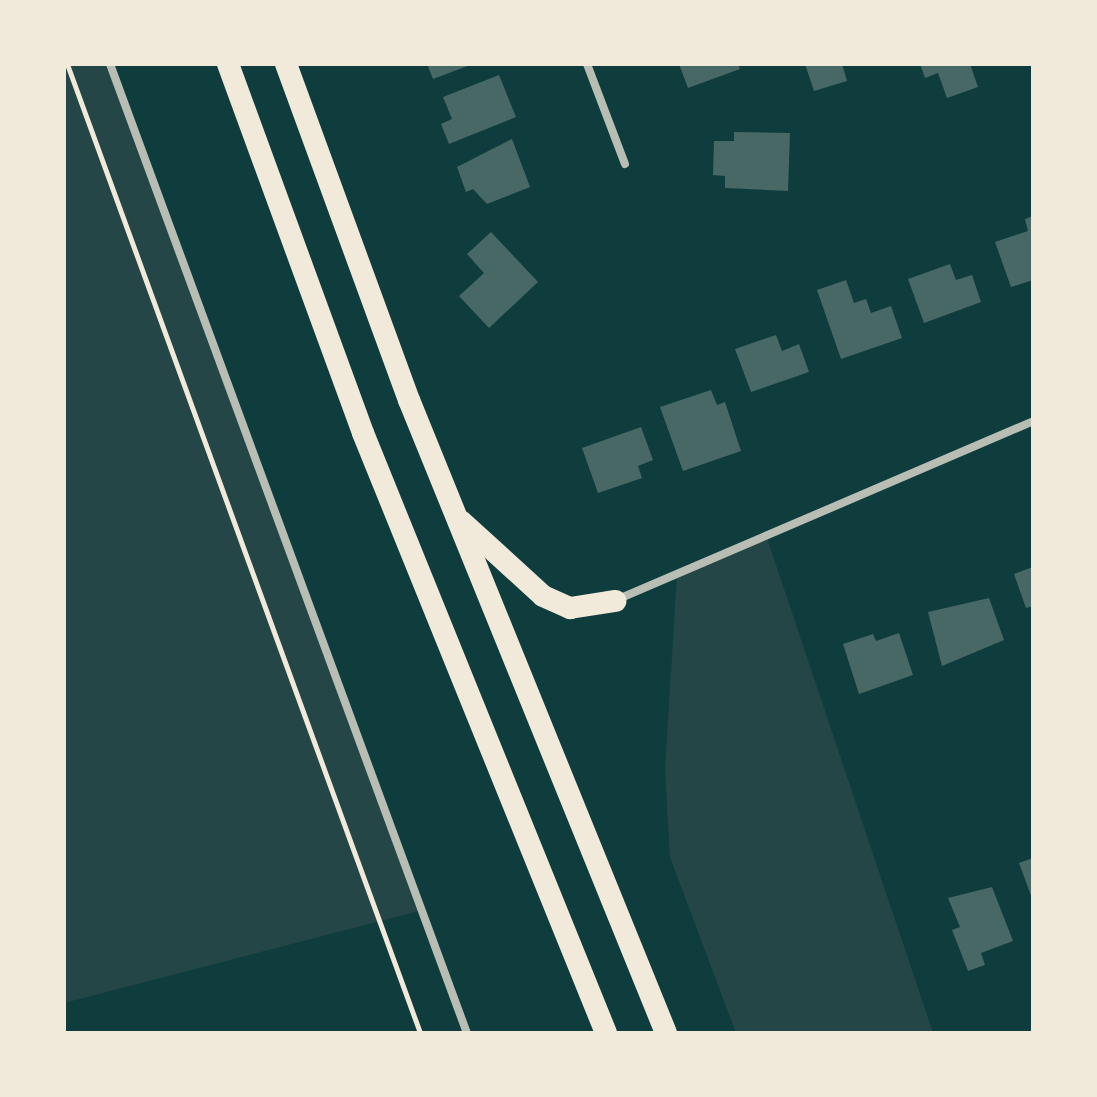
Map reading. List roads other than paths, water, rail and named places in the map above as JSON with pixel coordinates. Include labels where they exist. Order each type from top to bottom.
[{"type":"highway","points":[[228,64],[363,433],[606,1033]]},
{"type":"highway","points":[[286,64],[455,515],[666,1033]]},
{"type":"highway","points":[[455,515],[543,596],[570,608],[615,601]]},
{"type":"street","points":[[110,64],[467,1033]]},
{"type":"street","points":[[587,64],[625,164]]},
{"type":"street","points":[[615,601],[1033,421]]}]
